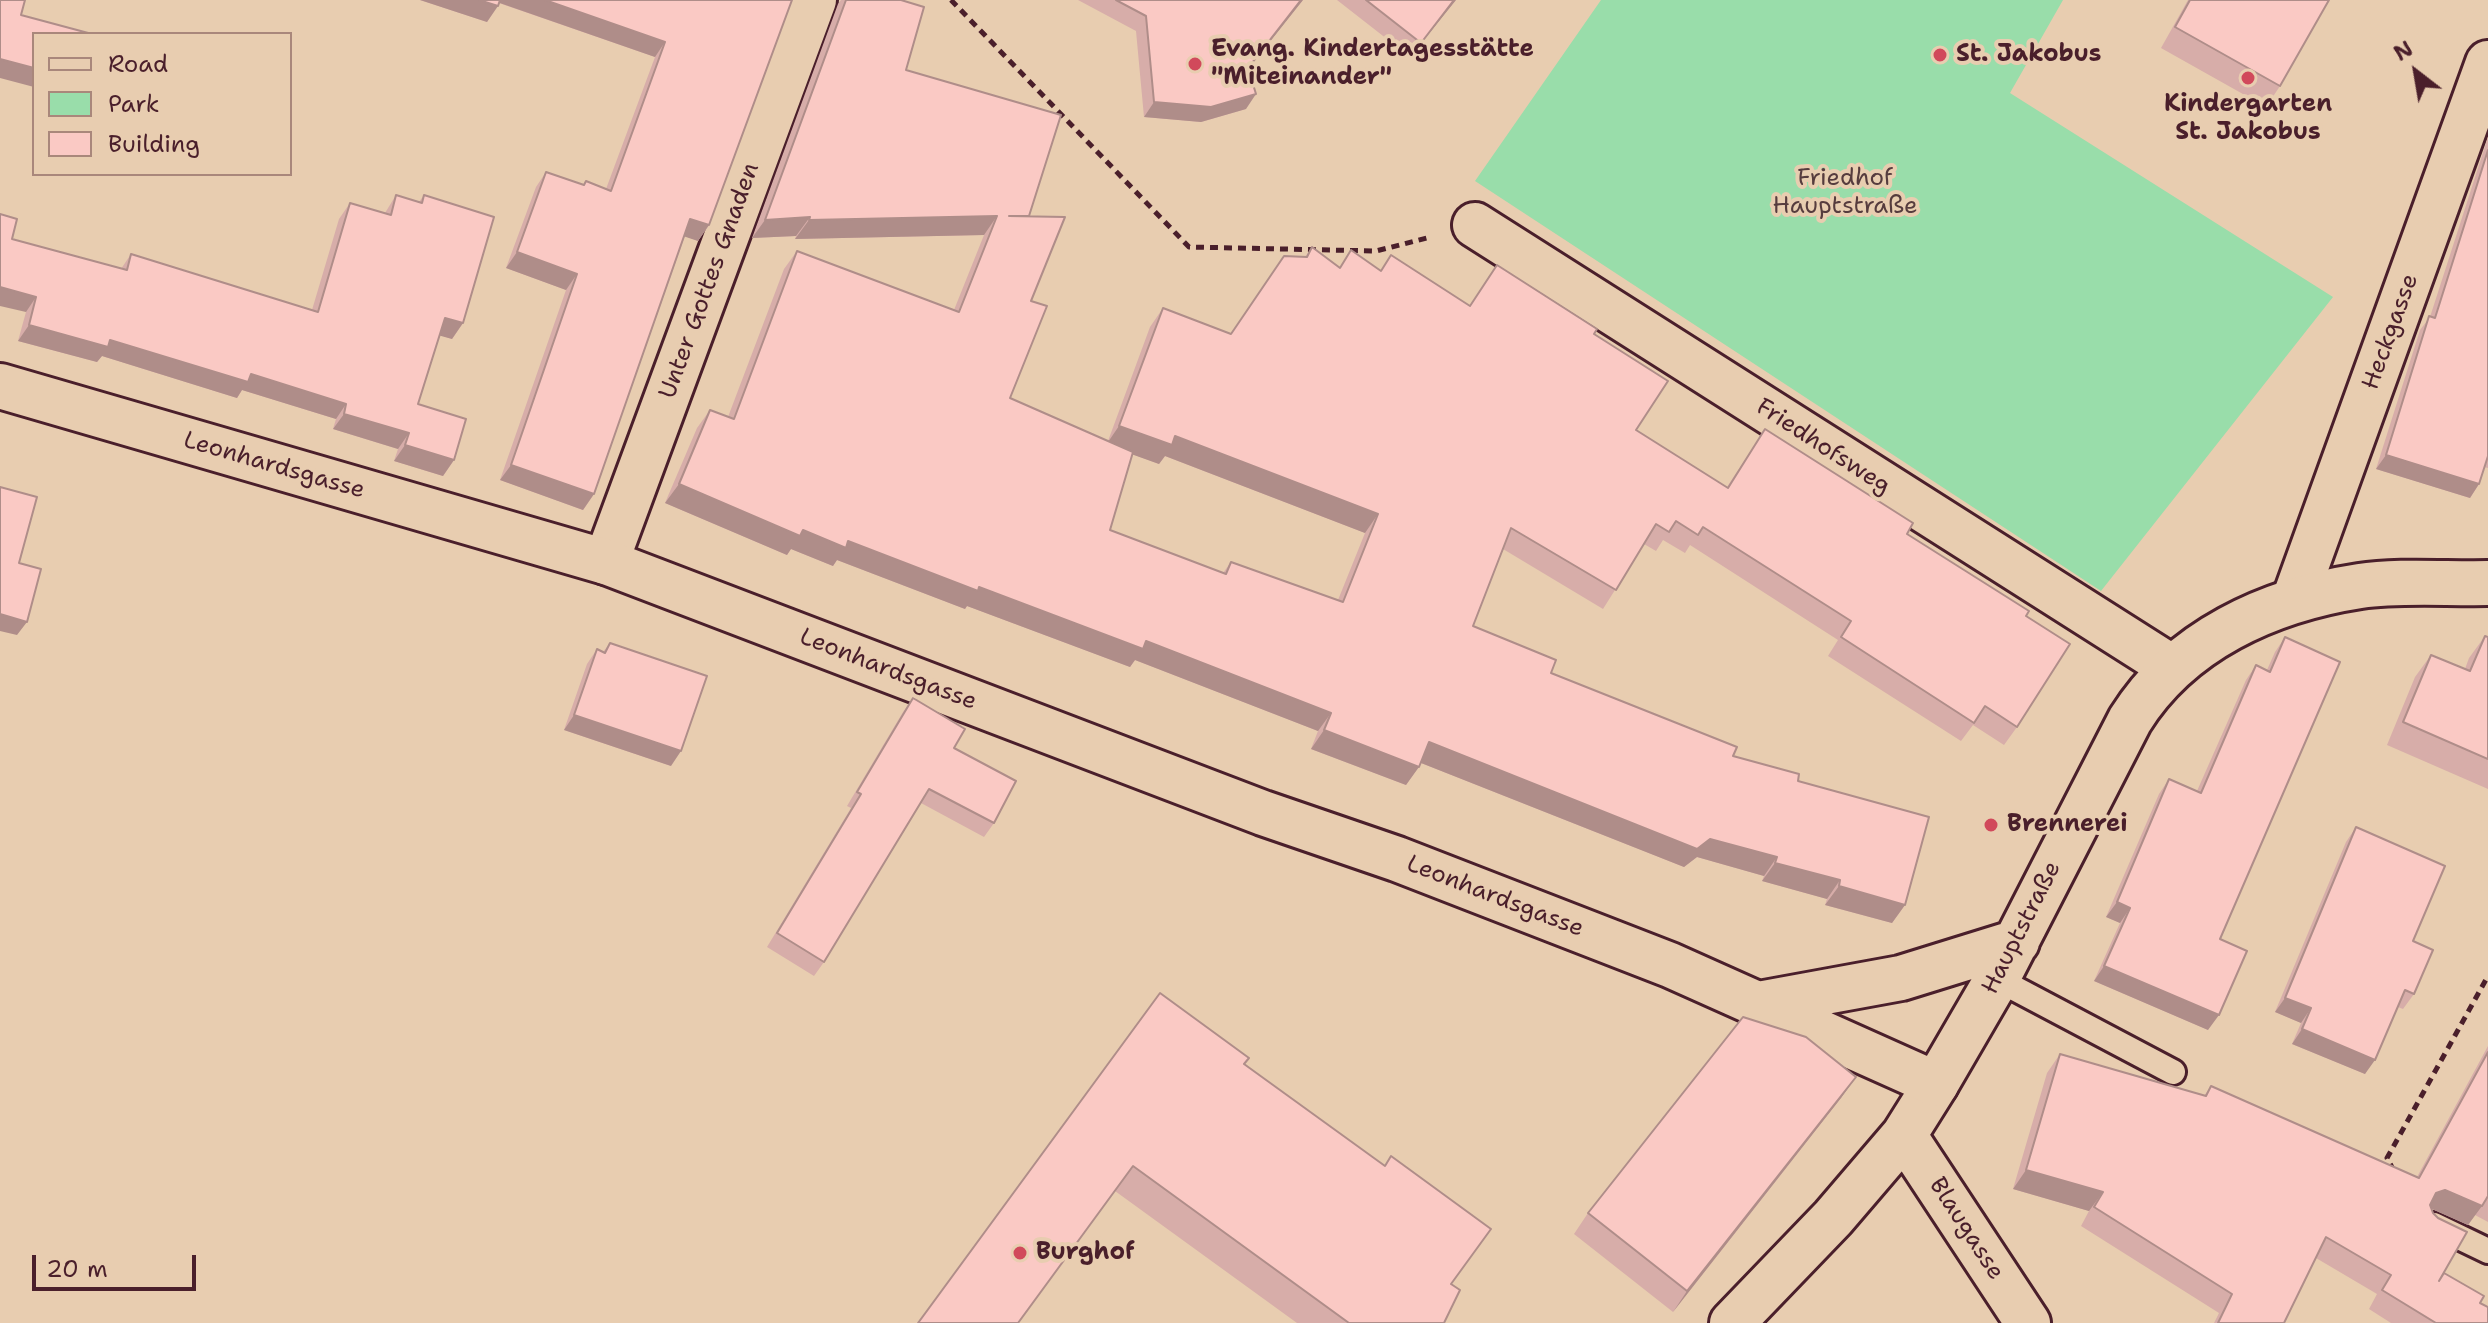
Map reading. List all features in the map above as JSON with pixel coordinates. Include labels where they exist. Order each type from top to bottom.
[{"type":"street","name":"Unter Gottes Gnaden","points":[[606,562],[814,0]]},
{"type":"street","name":"Heckgasse","points":[[2294,600],[2488,63]]},
{"type":"street","name":"Friedhofsweg","points":[[1475,225],[2171,667]]},
{"type":"street","name":"Leonhardsgasse","points":[[0,386],[606,562],[1263,813],[1397,859],[1670,965],[1936,1084]]},
{"type":"street","name":"Hauptstraße","points":[[1732,1323],[1833,1218],[1904,1135],[2007,961],[2130,720],[2145,696],[2171,667],[2211,639],[2294,600],[2362,585],[2488,583]]},
{"type":"street","points":[[1759,1004],[2007,961]]},
{"type":"street","name":"Blaugasse","points":[[1904,1135],[2028,1323]]},
{"type":"lane","points":[[2007,961],[2173,1072]]},
{"type":"lane","points":[[2432,1224],[2488,1251]]},
{"type":"path","points":[[951,0],[1189,247],[1376,251],[1475,225]]},
{"type":"path","points":[[2432,1224],[2410,1199],[2387,1158],[2488,976]]},
{"type":"green space","name":"Friedhof Hauptstraße","points":[[1601,0],[2063,0],[2010,93],[2333,297],[2101,591],[1475,181]]},
{"type":"building","points":[[0,0],[25,0],[21,15],[85,32],[32,32],[32,67],[0,59]]},
{"type":"building","points":[[479,0],[500,0],[498,6]]},
{"type":"building","points":[[545,0],[792,0],[709,225],[690,219],[594,494],[511,465],[577,274],[517,252],[546,172],[584,185],[586,181],[611,191],[665,42]]},
{"type":"building","points":[[846,0],[901,0],[924,7],[906,70],[1061,115],[1029,216],[1009,216],[1065,217],[1031,301],[1047,306],[1010,398],[1133,452],[1110,530],[1226,574],[1231,562],[1343,602],[1378,514],[1175,436],[1172,445],[1119,426],[1163,308],[1231,334],[1284,256],[1307,257],[1312,247],[1340,268],[1351,250],[1381,271],[1391,255],[1470,306],[1497,265],[1597,329],[1594,334],[1668,381],[1636,430],[1728,488],[1765,429],[1913,523],[1907,534],[2029,611],[2026,616],[2070,644],[2017,727],[1985,706],[1974,723],[1841,637],[1851,621],[1703,527],[1698,535],[1676,521],[1669,532],[1656,524],[1616,590],[1511,528],[1473,626],[1556,660],[1551,673],[1737,747],[1733,756],[1799,774],[1798,781],[1929,817],[1905,905],[1839,886],[1840,880],[1775,863],[1777,857],[1710,839],[1697,849],[1429,742],[1419,767],[1324,730],[1331,713],[1146,641],[1143,649],[848,541],[846,548],[803,530],[800,536],[679,484],[710,410],[734,419],[797,251],[959,312],[997,216],[765,220]]},
{"type":"building","name":"Evang. Kindertagesstätte \"Miteinander\"","points":[[1116,0],[1301,0],[1248,68],[1256,94],[1211,107],[1154,102],[1146,16]]},
{"type":"building","points":[[1366,0],[1454,0],[1421,43]]},
{"type":"building","name":"Kindergarten St. Jakobus","points":[[2190,0],[2329,0],[2280,86],[2175,27]]},
{"type":"building","points":[[2488,150],[2488,456],[2479,484],[2386,455],[2429,316],[2435,318]]},
{"type":"building","points":[[396,195],[422,203],[424,195],[494,217],[463,323],[445,318],[418,404],[466,419],[454,460],[405,445],[409,433],[344,414],[346,404],[251,374],[248,382],[110,340],[108,347],[29,325],[36,297],[0,287],[0,214],[17,219],[12,239],[127,270],[131,254],[318,312],[350,203],[391,215]]},
{"type":"building","points":[[0,487],[37,497],[19,563],[41,569],[27,622],[0,614]]},
{"type":"building","points":[[2485,636],[2488,637],[2488,759],[2403,722],[2431,655],[2470,671]]},
{"type":"building","points":[[2285,637],[2340,662],[2220,939],[2247,951],[2219,1015],[2104,966],[2130,908],[2117,902],[2169,779],[2201,793],[2256,665],[2270,672]]},
{"type":"building","points":[[610,643],[707,676],[681,751],[574,715],[597,649],[605,653]]},
{"type":"building","points":[[913,698],[965,729],[954,748],[1016,781],[994,823],[929,789],[824,962],[777,933],[861,794],[857,792]]},
{"type":"building","points":[[2356,827],[2445,866],[2413,941],[2433,950],[2414,994],[2405,990],[2375,1060],[2302,1029],[2311,1008],[2285,998]]},
{"type":"building","points":[[1160,993],[1249,1058],[1244,1064],[1385,1166],[1391,1156],[1491,1229],[1451,1284],[1460,1290],[1444,1323],[1349,1323],[1133,1166],[1018,1323],[918,1323]]},
{"type":"building","points":[[1743,1017],[1806,1037],[1856,1077],[1687,1291],[1588,1213]]},
{"type":"building","points":[[2488,1052],[2488,1196],[2482,1206],[2445,1190],[2436,1193],[2430,1205],[2438,1218],[2467,1232],[2439,1281],[2444,1273],[2484,1296],[2480,1303],[2488,1307],[2488,1323],[2436,1323],[2382,1290],[2391,1275],[2326,1237],[2284,1323],[2218,1323],[2232,1294],[2094,1207],[2103,1192],[2026,1170],[2060,1054],[2206,1096],[2211,1086],[2419,1178]]},
{"type":"place","name":"St. Jakobus","points":[[1940,55]]},
{"type":"place","name":"Evang. Kindertagesstätte \"Miteinander\"","points":[[1195,64]]},
{"type":"place","name":"Kindergarten St. Jakobus","points":[[2248,78]]},
{"type":"place","name":"Brennerei","points":[[1991,825]]},
{"type":"place","name":"Burghof","points":[[1020,1253]]}]
